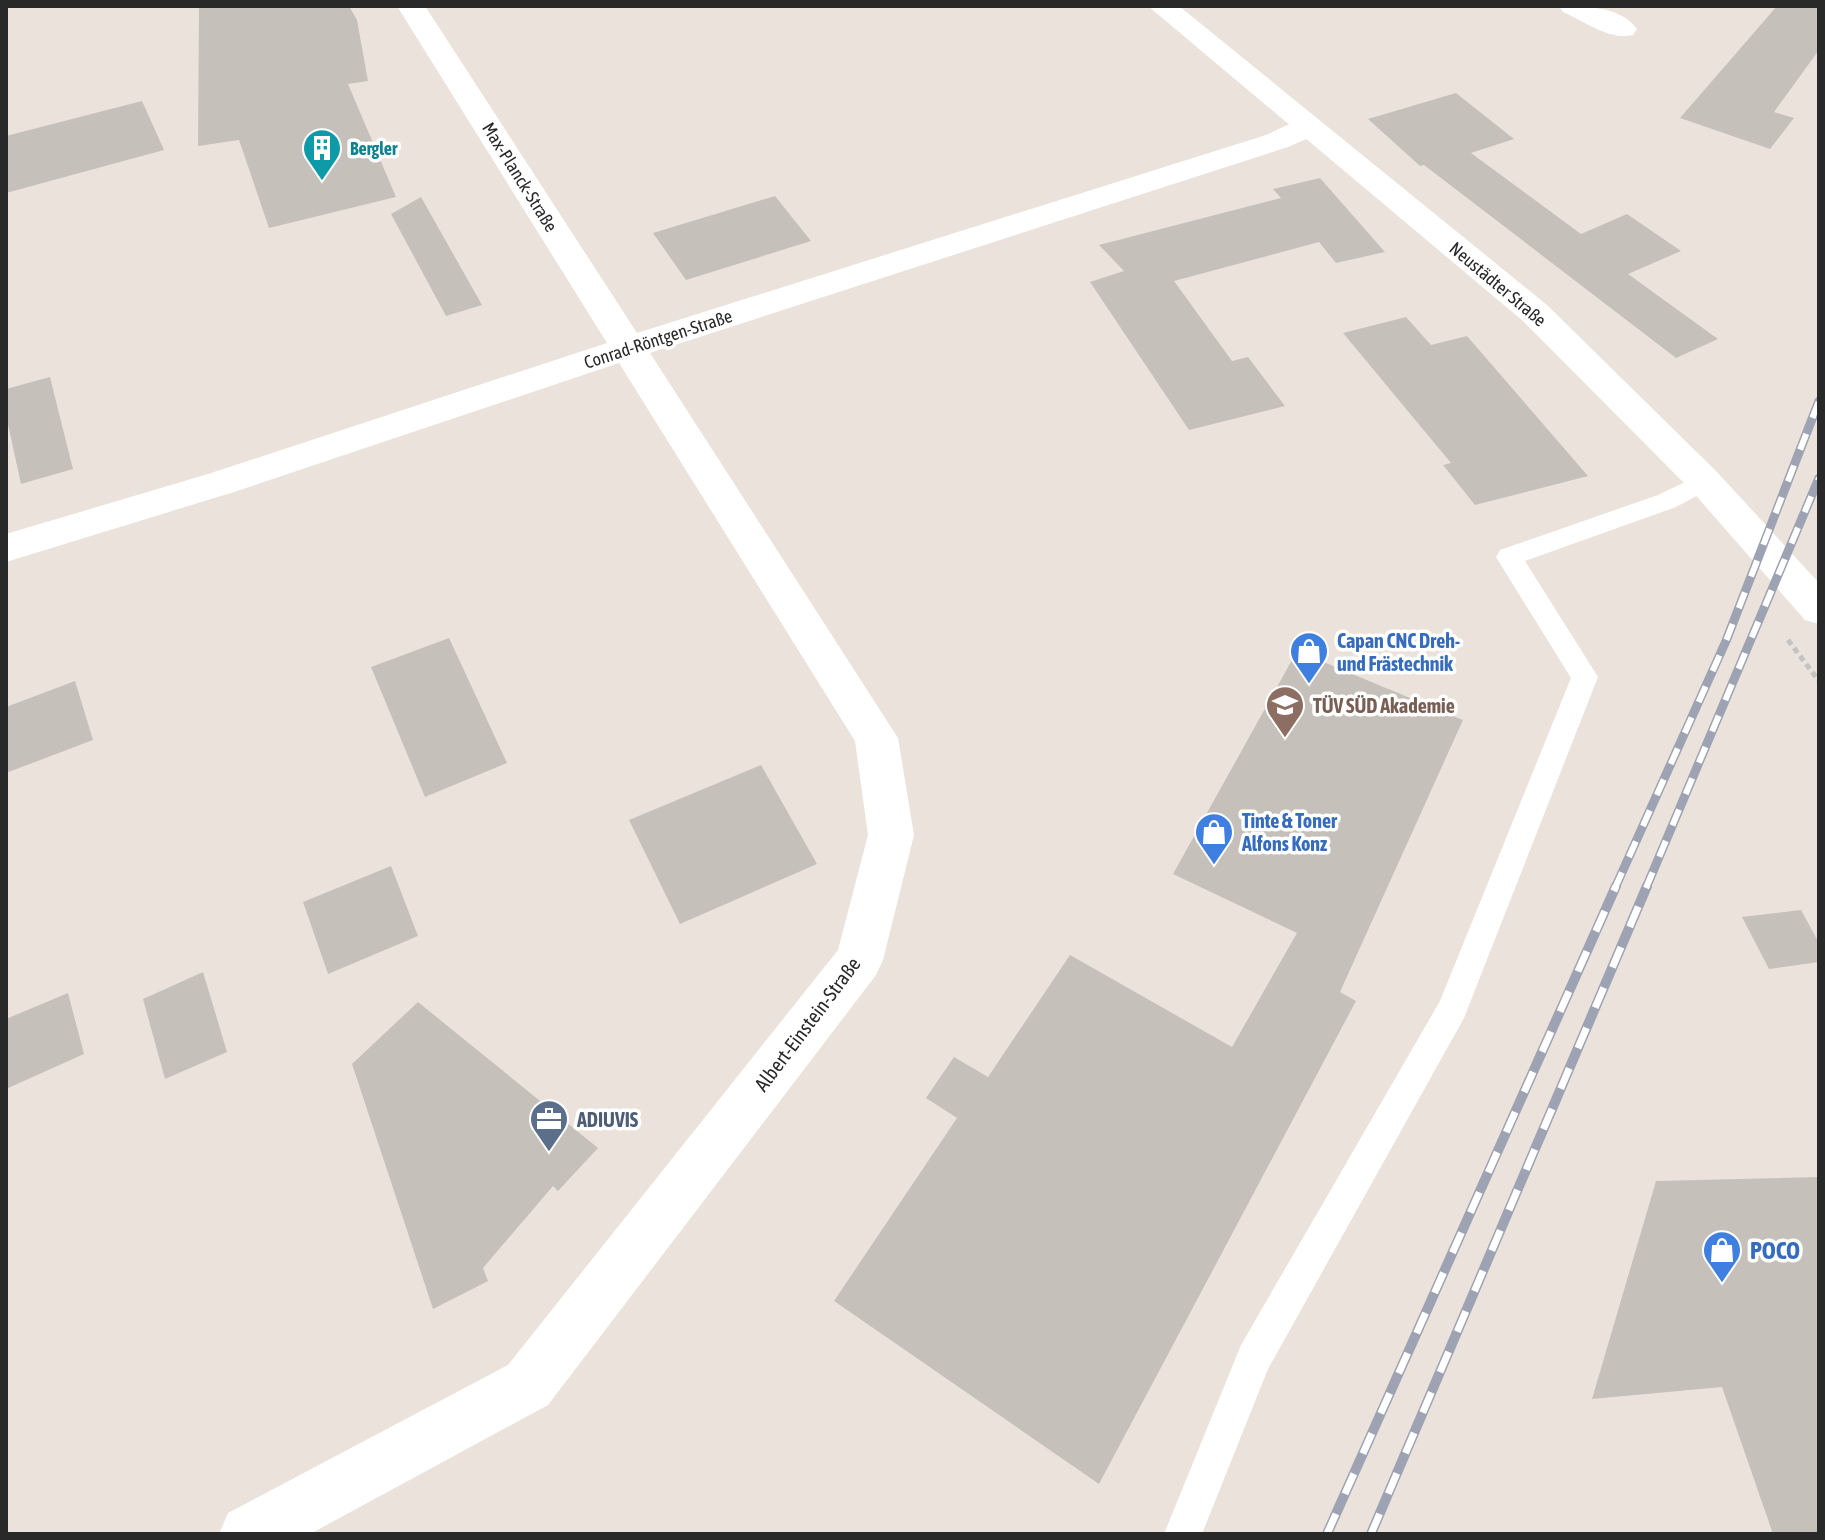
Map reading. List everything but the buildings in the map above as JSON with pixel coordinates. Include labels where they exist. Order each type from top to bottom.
[{"type":"street","name":"Max-Planck-Straße","points":[[411,6],[627,348]]},
{"type":"street","name":"Neustädter Straße","points":[[1162,6],[1535,313],[1704,481],[1812,600]]},
{"type":"street","points":[[1573,6],[1623,29]]},
{"type":"street","name":"Conrad-Röntgen-Straße","points":[[6,548],[221,483],[627,348],[1277,141],[1309,127]]},
{"type":"street","name":"Albert-Einstein-Straße","points":[[249,1534],[528,1385],[859,960],[891,835],[876,738],[627,348]]},
{"type":"lane","points":[[1183,1534],[1254,1358],[1453,1008],[1585,677],[1509,557],[1667,501],[1704,481]]},
{"type":"path","points":[[1782,632],[1819,681]]},
{"type":"railway","points":[[1615,888],[1726,641],[1819,401]]},
{"type":"railway","points":[[1646,888],[1819,478]]},
{"type":"railway","points":[[1327,1534],[1616,886]]},
{"type":"railway","points":[[1371,1534],[1647,886]]},
{"type":"place","name":"Bergler","points":[[322,182]]},
{"type":"place","name":"Capan CNC Dreh- und Frästechnik","points":[[1309,685]]},
{"type":"place","name":"TÜV SÜD Akademie","points":[[1285,739]]},
{"type":"place","name":"Tinte & Toner Alfons Konz","points":[[1214,866]]},
{"type":"place","name":"ADIUVIS","points":[[549,1153]]},
{"type":"place","name":"POCO","points":[[1722,1284]]}]
